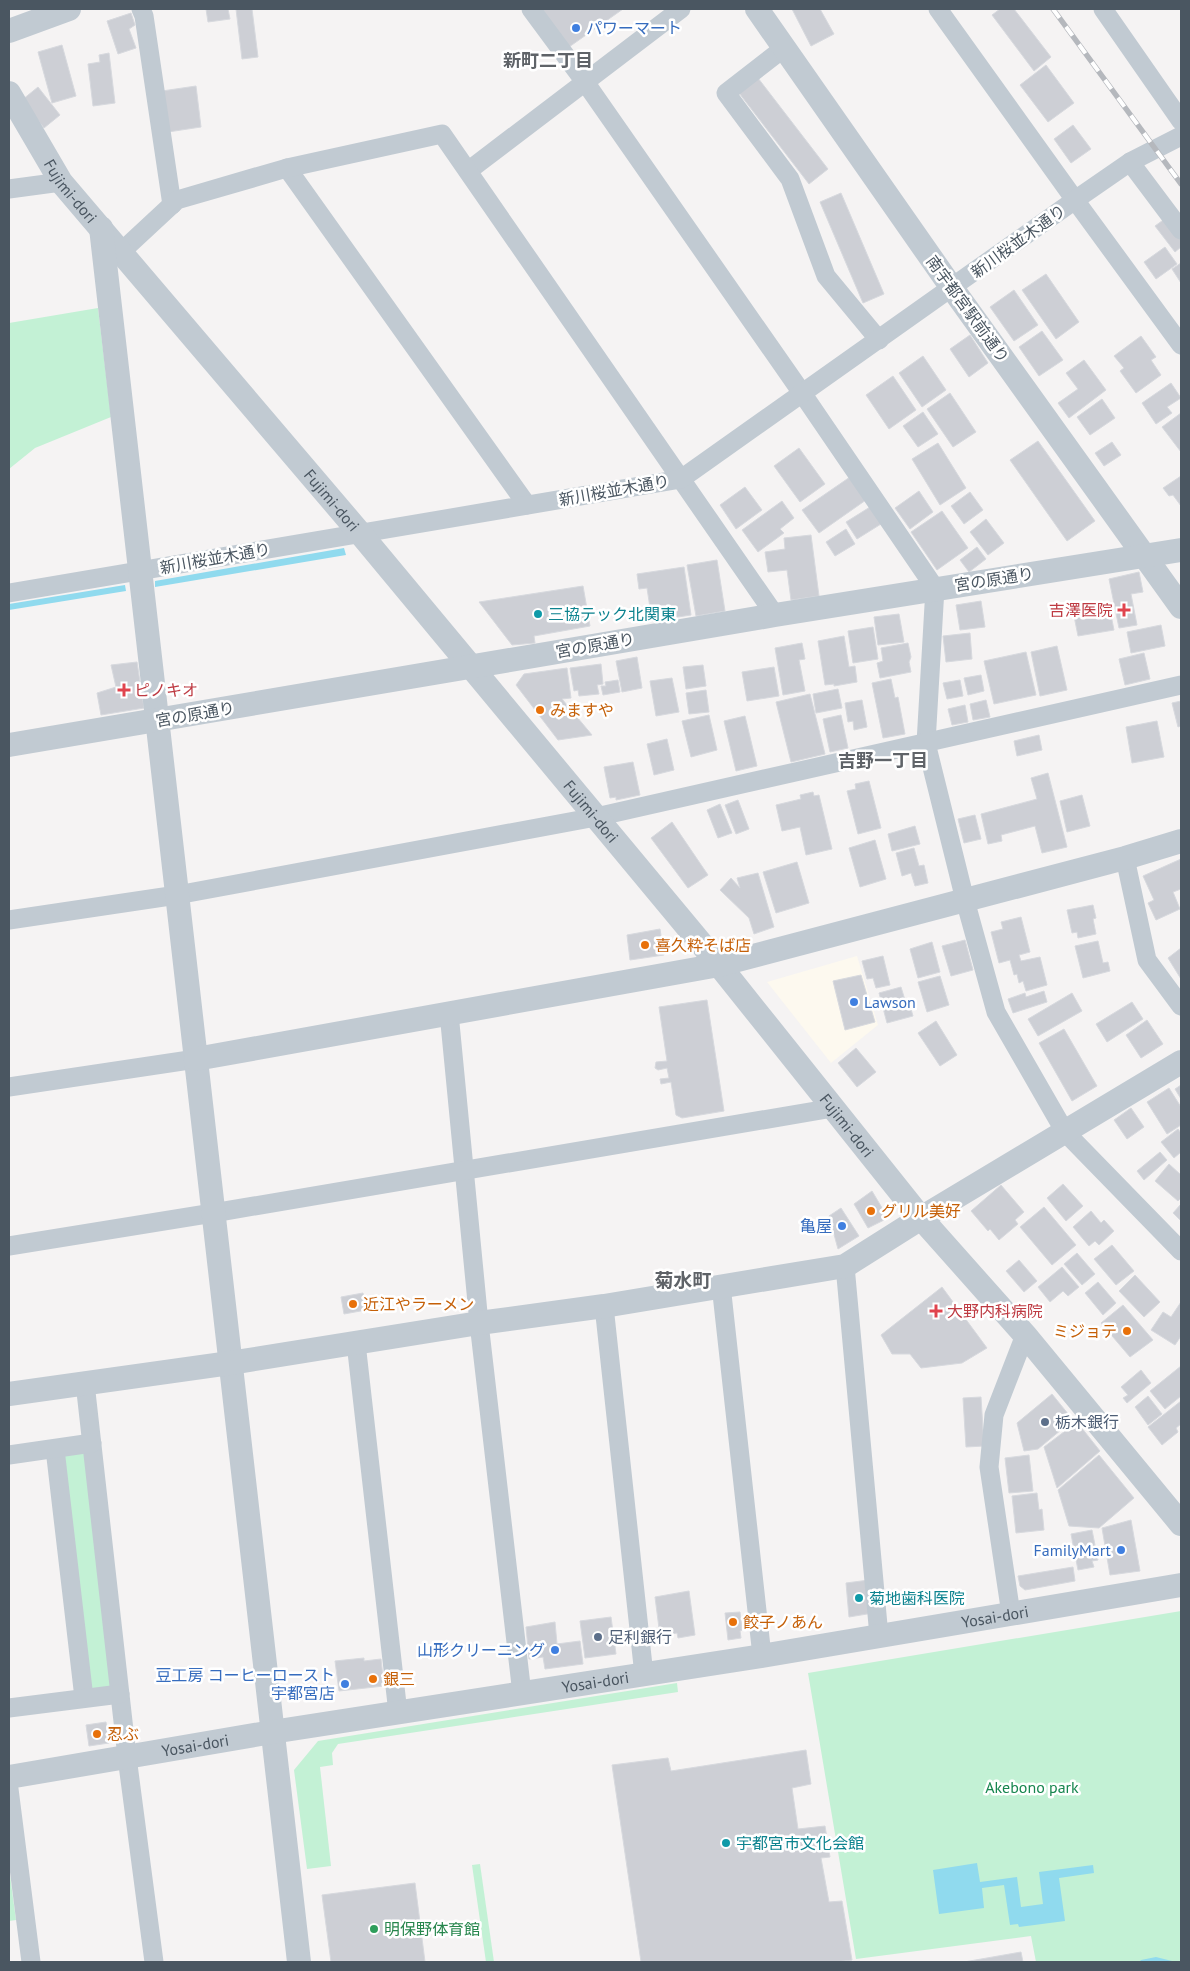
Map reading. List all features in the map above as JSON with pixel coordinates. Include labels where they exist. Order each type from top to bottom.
[{"type":"street","points":[[9,31],[69,9]]},
{"type":"street","points":[[141,9],[144,16],[172,205]]},
{"type":"street","points":[[531,9],[585,82],[802,393],[935,588],[926,743],[965,900],[996,1012],[1065,1132],[1181,1251]]},
{"type":"street","points":[[468,171],[681,9]]},
{"type":"street","name":"南宇都宮駅前通り","points":[[757,9],[952,288],[1181,607]]},
{"type":"street","points":[[938,9],[1181,345]]},
{"type":"street","points":[[1103,9],[1181,120]]},
{"type":"street","points":[[784,48],[726,93],[790,179],[826,276],[879,340]]},
{"type":"street","name":"Fujimi-dori","points":[[9,93],[61,182],[360,532],[719,965],[921,1218],[1025,1335],[1181,1524]]},
{"type":"street","points":[[121,252],[177,200],[287,168],[442,134],[775,615]]},
{"type":"street","name":"新川桜並木通り","points":[[9,593],[681,479],[1130,162],[1181,136]]},
{"type":"street","points":[[1130,162],[1181,230]]},
{"type":"street","points":[[287,168],[527,505]]},
{"type":"street","points":[[9,189],[61,182]]},
{"type":"street","points":[[102,228],[298,1962]]},
{"type":"street","name":"宮の原通り","points":[[9,745],[935,588],[1181,550]]},
{"type":"street","points":[[9,920],[177,895],[596,817],[1181,685]]},
{"type":"street","points":[[9,1087],[196,1059],[719,965],[1125,858],[1181,841]]},
{"type":"street","points":[[1125,858],[1147,960],[1181,1006]]},
{"type":"street","points":[[449,1013],[479,1323],[522,1694]]},
{"type":"street","points":[[9,1394],[230,1363],[479,1323],[604,1306],[721,1285],[845,1266],[921,1218],[1181,1062]]},
{"type":"street","points":[[9,1246],[833,1108]]},
{"type":"street","points":[[845,1266],[879,1636]]},
{"type":"street","points":[[721,1285],[762,1656]]},
{"type":"street","points":[[604,1306],[644,1675]]},
{"type":"street","points":[[1011,1614],[989,1467],[994,1415],[1025,1335]]},
{"type":"street","points":[[356,1343],[398,1713]]},
{"type":"street","points":[[86,1383],[127,1756],[154,1962]]},
{"type":"street","points":[[9,1455],[92,1443]]},
{"type":"street","points":[[55,1449],[84,1698]]},
{"type":"street","name":"Yosai-dori","points":[[9,1777],[272,1732],[762,1656],[1181,1585]]},
{"type":"street","points":[[9,1708],[120,1694]]},
{"type":"street","points":[[9,1789],[31,1962]]},
{"type":"shaded area","points":[[857,956],[878,1025],[831,1063],[767,982]]},
{"type":"green space","points":[[98,308],[111,417],[35,448],[9,469],[9,323]]},
{"type":"green space","points":[[86,1449],[113,1689],[89,1692],[61,1454]]},
{"type":"green space","name":"Akebono park","points":[[1181,1611],[1181,1962],[1036,1962],[1031,1936],[856,1959],[808,1673]]},
{"type":"green space","points":[[677,1683],[678,1692],[338,1744],[332,1753],[333,1765],[320,1767],[331,1866],[307,1869],[294,1770],[318,1741]]},
{"type":"green space","points":[[480,1864],[494,1962],[486,1962],[472,1865]]},
{"type":"green space","points":[[9,1868],[16,1920],[9,1921]]},
{"type":"water","points":[[344,548],[346,555],[155,587],[155,581]]},
{"type":"water","points":[[125,585],[126,591],[9,610],[9,604]]},
{"type":"water","points":[[977,1863],[980,1882],[1017,1877],[1021,1907],[1043,1904],[1039,1872],[1093,1865],[1094,1873],[1059,1878],[1065,1921],[1019,1927],[1018,1924],[1010,1925],[1004,1885],[982,1888],[984,1908],[939,1914],[933,1870]]},
{"type":"water","points":[[1156,1957],[1176,1962],[1139,1962]]},
{"type":"building","points":[[206,9],[228,9],[230,19],[208,22]]},
{"type":"building","points":[[236,9],[252,9],[258,57],[242,59]]},
{"type":"building","name":"パワーマート","points":[[542,9],[623,9],[569,47]]},
{"type":"building","points":[[792,9],[820,9],[834,34],[811,46]]},
{"type":"building","points":[[1000,9],[1014,9],[1051,57],[1034,71],[992,15]]},
{"type":"building","points":[[131,13],[135,25],[129,29],[136,48],[118,54],[107,21]]},
{"type":"building","points":[[62,45],[76,96],[52,103],[38,52]]},
{"type":"building","points":[[109,53],[115,103],[93,106],[88,64],[100,62],[99,55]]},
{"type":"building","points":[[1046,65],[1074,103],[1048,122],[1020,85]]},
{"type":"building","points":[[758,78],[828,169],[809,184],[739,93]]},
{"type":"building","points":[[196,86],[201,127],[168,132],[162,91]]},
{"type":"building","points":[[38,87],[60,115],[44,128],[22,100]]},
{"type":"building","points":[[1073,125],[1091,149],[1071,163],[1054,139]]},
{"type":"building","points":[[841,193],[884,294],[863,303],[820,202]]},
{"type":"building","points":[[1166,218],[1181,239],[1181,247],[1175,252],[1155,226]]},
{"type":"building","points":[[1165,247],[1177,264],[1156,279],[1144,262]]},
{"type":"building","points":[[1181,263],[1181,283],[1172,269]]},
{"type":"building","points":[[1046,274],[1079,322],[1056,339],[1022,290]]},
{"type":"building","points":[[1014,290],[1038,325],[1014,341],[990,307]]},
{"type":"building","points":[[1042,331],[1063,360],[1039,376],[1019,347]]},
{"type":"building","points":[[970,335],[988,363],[969,377],[950,349]]},
{"type":"building","points":[[1141,336],[1156,357],[1151,360],[1161,375],[1136,393],[1120,371],[1124,368],[1114,356]]},
{"type":"building","points":[[923,356],[946,390],[922,407],[899,373]]},
{"type":"building","points":[[1084,360],[1106,390],[1069,418],[1058,403],[1078,389],[1066,373]]},
{"type":"building","points":[[893,376],[916,410],[889,429],[866,395]]},
{"type":"building","points":[[1171,383],[1181,398],[1167,407],[1172,413],[1156,424],[1142,403]]},
{"type":"building","points":[[950,393],[976,432],[953,447],[927,409]]},
{"type":"building","points":[[1102,399],[1115,418],[1090,435],[1077,417]]},
{"type":"building","points":[[923,412],[938,434],[918,447],[903,426]]},
{"type":"building","points":[[1181,413],[1181,452],[1162,427]]},
{"type":"building","points":[[1038,441],[1095,521],[1067,541],[1010,460]]},
{"type":"building","points":[[1112,442],[1121,455],[1104,466],[1095,453]]},
{"type":"building","points":[[938,443],[966,488],[940,505],[912,459]]},
{"type":"building","points":[[799,448],[825,484],[800,502],[774,466]]},
{"type":"building","points":[[1181,476],[1181,506],[1173,495],[1169,496],[1163,488]]},
{"type":"building","points":[[850,477],[866,500],[819,533],[802,510]]},
{"type":"building","points":[[745,487],[762,510],[736,529],[720,505]]},
{"type":"building","points":[[919,491],[933,512],[910,529],[895,508]]},
{"type":"building","points":[[970,492],[983,510],[964,524],[951,506]]},
{"type":"building","points":[[782,501],[794,518],[780,529],[784,533],[758,552],[742,530]]},
{"type":"building","points":[[870,507],[881,524],[857,539],[846,522]]},
{"type":"building","points":[[942,511],[968,548],[937,570],[911,532]]},
{"type":"building","points":[[986,519],[1004,543],[988,555],[970,532]]},
{"type":"building","points":[[846,529],[855,544],[835,556],[826,542]]},
{"type":"building","points":[[811,535],[819,596],[791,600],[787,570],[768,572],[765,552],[785,549],[784,538]]},
{"type":"building","points":[[977,547],[986,559],[969,572],[960,560]]},
{"type":"building","points":[[717,560],[725,611],[696,616],[687,565]]},
{"type":"building","points":[[684,567],[691,615],[652,621],[647,588],[639,589],[637,574]]},
{"type":"building","name":"吉澤医院","points":[[1139,572],[1143,592],[1131,594],[1137,625],[1119,628],[1109,579]]},
{"type":"building","name":"三協テック北関東","points":[[583,586],[590,626],[534,636],[535,643],[512,645],[479,602]]},
{"type":"building","points":[[981,601],[985,627],[960,630],[956,605]]},
{"type":"building","points":[[1109,605],[1114,630],[1078,636],[1073,611]]},
{"type":"building","points":[[899,614],[904,642],[878,645],[874,617]]},
{"type":"building","points":[[1161,625],[1165,646],[1131,653],[1127,632]]},
{"type":"building","points":[[873,627],[878,659],[853,663],[848,631]]},
{"type":"building","points":[[970,633],[972,659],[946,662],[943,636]]},
{"type":"building","points":[[844,636],[849,667],[855,666],[857,682],[834,686],[834,684],[825,685],[818,641]]},
{"type":"building","points":[[802,643],[805,659],[799,660],[805,691],[783,695],[775,648]]},
{"type":"building","points":[[908,643],[911,657],[909,662],[911,672],[880,678],[877,663],[883,661],[881,648]]},
{"type":"building","points":[[1057,646],[1067,690],[1040,696],[1031,652]]},
{"type":"building","points":[[1026,652],[1036,695],[994,704],[984,661]]},
{"type":"building","points":[[1144,653],[1150,679],[1125,685],[1119,659]]},
{"type":"building","points":[[637,657],[642,688],[622,692],[616,661]]},
{"type":"building","name":"ピノキオ","points":[[137,662],[144,708],[101,715],[97,693],[116,687],[111,665]]},
{"type":"building","points":[[601,664],[603,684],[597,685],[599,694],[579,696],[578,690],[574,691],[570,668]]},
{"type":"building","points":[[703,665],[706,686],[686,689],[683,667]]},
{"type":"building","points":[[774,667],[779,696],[747,701],[742,672]]},
{"type":"building","points":[[567,668],[571,698],[562,699],[592,735],[558,740],[516,685],[524,674]]},
{"type":"building","points":[[981,675],[984,691],[968,695],[964,678]]},
{"type":"building","points":[[672,678],[679,712],[656,716],[650,681]]},
{"type":"building","points":[[891,679],[895,698],[898,697],[905,734],[883,738],[872,683]]},
{"type":"building","points":[[618,680],[620,692],[603,695],[601,686],[606,686],[605,682]]},
{"type":"building","points":[[960,680],[963,696],[947,699],[943,683]]},
{"type":"building","points":[[838,689],[842,708],[816,713],[813,694]]},
{"type":"building","points":[[706,690],[709,712],[689,714],[686,693]]},
{"type":"building","points":[[810,694],[825,754],[791,762],[776,702]]},
{"type":"building","points":[[862,700],[867,727],[854,730],[853,721],[848,722],[845,703]]},
{"type":"building","points":[[986,700],[990,717],[973,720],[970,704]]},
{"type":"building","points":[[1181,701],[1181,726],[1178,727],[1172,703]]},
{"type":"building","points":[[965,705],[968,722],[952,725],[948,709]]},
{"type":"building","points":[[709,715],[717,750],[691,757],[682,721]]},
{"type":"building","points":[[841,715],[848,748],[830,752],[823,719]]},
{"type":"building","points":[[745,716],[757,766],[736,771],[724,721]]},
{"type":"building","points":[[1157,721],[1164,757],[1132,763],[1126,727]]},
{"type":"building","points":[[1039,735],[1042,750],[1017,756],[1014,741]]},
{"type":"building","points":[[667,739],[674,770],[654,775],[647,744]]},
{"type":"building","points":[[633,762],[640,795],[616,800],[616,797],[610,798],[604,767]]},
{"type":"building","points":[[1048,773],[1067,847],[1042,853],[1035,826],[1001,835],[1002,841],[988,844],[981,814],[1037,799],[1031,778]]},
{"type":"building","points":[[869,781],[881,828],[858,834],[847,791],[856,789],[855,784]]},
{"type":"building","points":[[813,792],[814,796],[819,795],[832,849],[806,855],[800,827],[782,831],[776,805],[801,799],[800,795]]},
{"type":"building","points":[[1082,795],[1090,826],[1067,832],[1060,801]]},
{"type":"building","points":[[738,800],[749,829],[736,834],[725,805]]},
{"type":"building","points":[[720,804],[732,833],[718,838],[707,810]]},
{"type":"building","points":[[975,815],[981,839],[964,843],[958,819]]},
{"type":"building","points":[[672,822],[708,875],[688,888],[651,838]]},
{"type":"building","points":[[915,826],[920,844],[892,851],[888,834]]},
{"type":"building","points":[[875,840],[886,879],[860,887],[849,848]]},
{"type":"building","points":[[914,848],[919,866],[924,865],[928,883],[915,886],[911,873],[902,876],[896,853]]},
{"type":"building","points":[[1181,859],[1181,889],[1173,892],[1180,909],[1156,920],[1148,903],[1154,900],[1143,876]]},
{"type":"building","points":[[797,862],[809,903],[776,913],[763,872]]},
{"type":"building","points":[[758,873],[774,927],[754,934],[749,918],[720,890],[731,878],[740,888],[737,878]]},
{"type":"building","points":[[1093,905],[1096,918],[1093,919],[1096,934],[1078,938],[1077,932],[1072,933],[1067,910]]},
{"type":"building","points":[[1021,917],[1030,952],[1019,955],[1021,961],[1040,957],[1047,985],[1026,991],[1023,981],[1019,983],[1017,974],[1014,975],[1010,960],[999,963],[991,932],[1003,929],[1001,922]]},
{"type":"building","name":"喜久粋そば店","points":[[660,929],[664,955],[630,960],[627,935]]},
{"type":"building","points":[[965,940],[973,970],[951,976],[942,946]]},
{"type":"building","points":[[1098,941],[1103,963],[1108,962],[1110,971],[1083,978],[1075,946]]},
{"type":"building","points":[[932,942],[940,972],[918,978],[910,949]]},
{"type":"building","points":[[1181,948],[1181,979],[1168,958]]},
{"type":"building","points":[[883,956],[890,985],[876,988],[873,978],[867,979],[862,961]]},
{"type":"building","name":"Lawson","points":[[861,975],[875,1022],[845,1030],[833,981]]},
{"type":"building","points":[[940,976],[949,1005],[927,1012],[918,982]]},
{"type":"building","points":[[901,987],[905,1000],[908,999],[913,1016],[887,1023],[879,993]]},
{"type":"building","points":[[1044,991],[1047,1002],[1013,1013],[1008,999],[1025,993],[1026,997]]},
{"type":"building","points":[[1072,993],[1082,1011],[1038,1036],[1028,1019]]},
{"type":"building","points":[[707,1000],[724,1111],[682,1118],[676,1115],[671,1082],[661,1084],[660,1079],[669,1078],[667,1068],[658,1070],[655,1068],[656,1062],[667,1061],[659,1007]]},
{"type":"building","points":[[1132,1002],[1143,1019],[1107,1042],[1096,1024]]},
{"type":"building","points":[[1147,1020],[1163,1044],[1141,1058],[1126,1035]]},
{"type":"building","points":[[936,1021],[957,1055],[940,1066],[918,1033]]},
{"type":"building","points":[[1064,1029],[1097,1086],[1072,1101],[1039,1043]]},
{"type":"building","points":[[856,1048],[876,1072],[857,1087],[838,1063]]},
{"type":"building","points":[[1181,1085],[1181,1099],[1175,1089]]},
{"type":"building","points":[[1169,1088],[1181,1107],[1181,1125],[1167,1134],[1147,1102]]},
{"type":"building","points":[[1131,1108],[1144,1127],[1127,1139],[1114,1120]]},
{"type":"building","points":[[1178,1129],[1181,1133],[1181,1152],[1174,1158],[1161,1142]]},
{"type":"building","points":[[1160,1152],[1167,1160],[1144,1180],[1137,1171]]},
{"type":"building","points":[[1169,1164],[1181,1175],[1181,1198],[1178,1201],[1155,1181]]},
{"type":"building","points":[[1063,1184],[1083,1206],[1066,1221],[1047,1198]]},
{"type":"building","points":[[1001,1185],[1024,1212],[1015,1220],[1018,1224],[999,1240],[990,1229],[988,1231],[971,1211]]},
{"type":"building","name":"グリル美好","points":[[872,1191],[888,1218],[868,1228],[854,1204]]},
{"type":"building","points":[[1181,1204],[1181,1221],[1173,1213]]},
{"type":"building","points":[[1044,1207],[1076,1245],[1052,1265],[1020,1227]]},
{"type":"building","name":"亀屋","points":[[841,1208],[859,1236],[838,1249],[829,1216]]},
{"type":"building","points":[[1091,1211],[1101,1223],[1104,1220],[1114,1231],[1099,1245],[1095,1241],[1089,1246],[1073,1227]]},
{"type":"building","points":[[1112,1245],[1134,1271],[1116,1285],[1094,1259]]},
{"type":"building","points":[[1077,1253],[1095,1274],[1082,1285],[1064,1264]]},
{"type":"building","points":[[1019,1260],[1037,1281],[1024,1292],[1006,1271]]},
{"type":"building","points":[[1062,1267],[1079,1287],[1068,1296],[1063,1291],[1050,1302],[1038,1287]]},
{"type":"building","points":[[1135,1275],[1160,1302],[1144,1317],[1119,1291]]},
{"type":"building","points":[[1098,1282],[1116,1303],[1103,1315],[1085,1293]]},
{"type":"building","name":"大野内科病院","points":[[942,1287],[987,1348],[962,1363],[921,1368],[910,1354],[892,1354],[881,1335]]},
{"type":"building","name":"近江やラーメン","points":[[363,1293],[366,1310],[344,1314],[341,1297]]},
{"type":"building","points":[[1181,1302],[1181,1336],[1175,1345],[1151,1330],[1163,1312],[1171,1317]]},
{"type":"building","name":"ミジョテ","points":[[1123,1305],[1153,1340],[1130,1357],[1101,1323]]},
{"type":"building","points":[[1181,1366],[1181,1396],[1165,1409],[1150,1391]]},
{"type":"building","points":[[1141,1370],[1151,1383],[1127,1403],[1123,1398],[1128,1395],[1121,1387]]},
{"type":"building","name":"栃木銀行","points":[[1052,1394],[1073,1420],[1038,1449],[1024,1451],[1017,1423]]},
{"type":"building","points":[[1148,1396],[1162,1414],[1148,1425],[1135,1407]]},
{"type":"building","points":[[981,1397],[984,1446],[966,1447],[963,1398]]},
{"type":"building","points":[[1181,1401],[1181,1424],[1176,1428],[1178,1432],[1162,1445],[1148,1427]]},
{"type":"building","points":[[1077,1422],[1100,1451],[1057,1488],[1044,1447]]},
{"type":"building","points":[[1029,1455],[1033,1491],[1009,1493],[1005,1458]]},
{"type":"building","points":[[1099,1455],[1134,1498],[1099,1528],[1069,1526],[1058,1490]]},
{"type":"building","points":[[1037,1493],[1039,1510],[1042,1509],[1044,1530],[1016,1533],[1012,1496]]},
{"type":"building","name":"FamilyMart","points":[[1131,1520],[1140,1571],[1110,1575],[1102,1528]]},
{"type":"building","points":[[1092,1530],[1098,1560],[1092,1561],[1094,1567],[1078,1570],[1071,1534]]},
{"type":"building","points":[[1073,1567],[1075,1581],[1025,1590],[1020,1586],[1018,1576]]},
{"type":"building","name":"菊地歯科医院","points":[[869,1580],[873,1613],[849,1617],[846,1583]]},
{"type":"building","points":[[689,1591],[695,1635],[678,1638],[677,1633],[660,1636],[655,1597]]},
{"type":"building","name":"餃子ノあん","points":[[740,1612],[741,1638],[728,1640],[725,1613]]},
{"type":"building","name":"足利銀行","points":[[611,1617],[616,1654],[585,1658],[580,1621]]},
{"type":"building","name":"山形クリーニング","points":[[555,1622],[557,1644],[580,1641],[583,1664],[545,1669],[543,1657],[529,1659],[526,1627]]},
{"type":"building","points":[[364,1658],[364,1661],[381,1659],[384,1686],[339,1691],[335,1661]]},
{"type":"building","name":"忍ぶ","points":[[106,1722],[109,1743],[89,1746],[86,1725]]},
{"type":"building","name":"宇都宮市文化会館","points":[[806,1750],[811,1784],[792,1788],[798,1829],[825,1826],[830,1857],[821,1858],[829,1902],[842,1901],[852,1960],[836,1962],[641,1962],[612,1765],[668,1758],[671,1771]]},
{"type":"building","name":"明保野体育館","points":[[415,1883],[425,1962],[331,1962],[322,1895]]},
{"type":"building","points":[[1021,1952],[1023,1962],[964,1962]]},
{"type":"railway","points":[[1053,9],[1181,184]]},
{"type":"place","name":"パワーマート","points":[[576,28]]},
{"type":"place","name":"吉澤医院","points":[[1124,610]]},
{"type":"place","name":"三協テック北関東","points":[[538,614]]},
{"type":"place","name":"ピノキオ","points":[[124,690]]},
{"type":"place","name":"みますや","points":[[540,710]]},
{"type":"place","name":"喜久粋そば店","points":[[645,945]]},
{"type":"place","name":"Lawson","points":[[854,1002]]},
{"type":"place","name":"グリル美好","points":[[871,1211]]},
{"type":"place","name":"亀屋","points":[[842,1226]]},
{"type":"place","name":"近江やラーメン","points":[[353,1304]]},
{"type":"place","name":"大野内科病院","points":[[936,1311]]},
{"type":"place","name":"ミジョテ","points":[[1127,1331]]},
{"type":"place","name":"栃木銀行","points":[[1045,1422]]},
{"type":"place","name":"FamilyMart","points":[[1121,1550]]},
{"type":"place","name":"菊地歯科医院","points":[[859,1598]]},
{"type":"place","name":"餃子ノあん","points":[[733,1622]]},
{"type":"place","name":"足利銀行","points":[[598,1637]]},
{"type":"place","name":"山形クリーニング","points":[[555,1650]]},
{"type":"place","name":"銀三","points":[[373,1679]]},
{"type":"place","name":"豆工房 コーヒーロースト 宇都宮店","points":[[345,1684]]},
{"type":"place","name":"忍ぶ","points":[[97,1734]]},
{"type":"place","name":"宇都宮市文化会館","points":[[726,1843]]},
{"type":"place","name":"明保野体育館","points":[[374,1929]]},
{"type":"district","name":"新町二丁目","points":[[548,61]]},
{"type":"district","name":"吉野一丁目","points":[[883,761]]},
{"type":"district","name":"菊水町","points":[[683,1280]]}]
